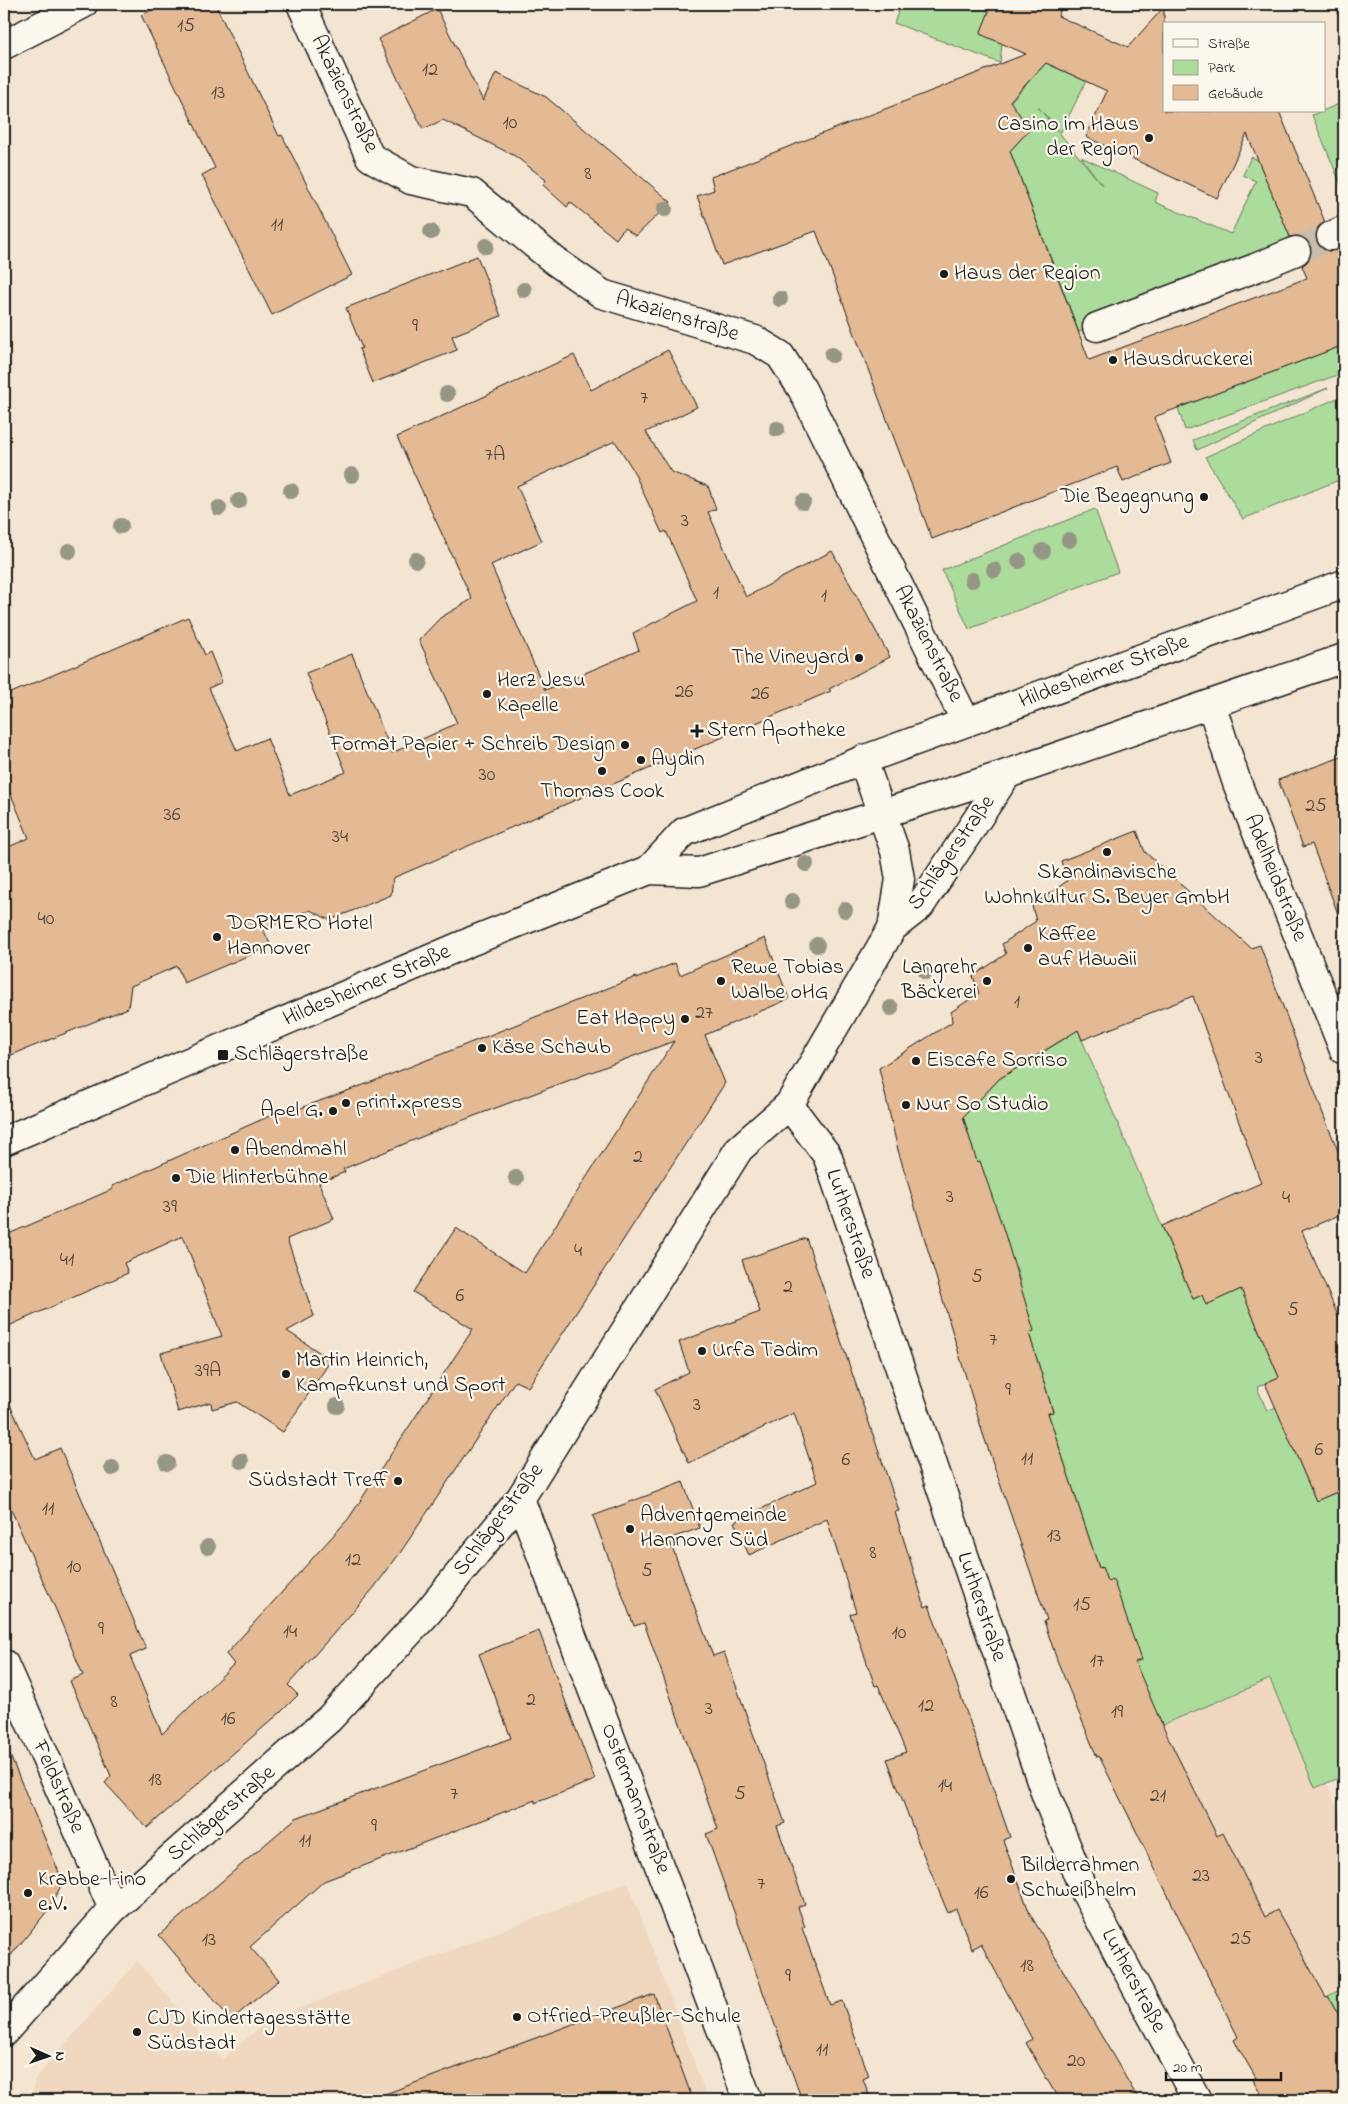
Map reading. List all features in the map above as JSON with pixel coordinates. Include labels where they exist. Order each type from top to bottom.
[{"type":"street","points":[[4,45],[83,4]]},
{"type":"street","name":"Akazienstraße","points":[[301,4],[370,157],[411,180],[472,193],[555,261],[602,294],[755,340],[780,355],[802,389],[966,722]]},
{"type":"street","points":[[1097,326],[1296,251]]},
{"type":"street","name":"Hildesheimer Straße","points":[[649,870],[684,832],[864,760],[1344,584]]},
{"type":"street","name":"Hildesheimer Straße","points":[[4,1140],[472,941],[649,870],[699,872],[1008,774],[1344,658]]},
{"type":"street","name":"Adelheidstraße","points":[[1211,704],[1237,783],[1344,1050]]},
{"type":"street","points":[[864,760],[883,813]]},
{"type":"street","name":"Schlägerstraße","points":[[892,928],[920,906],[1008,774]]},
{"type":"street","name":"Schlägerstraße","points":[[4,2032],[113,1910],[329,1719],[428,1612],[520,1499],[739,1149],[789,1105],[892,928],[900,879],[896,851],[883,813]]},
{"type":"street","name":"Lutherstraße","points":[[789,1105],[827,1155],[1046,1795],[1084,1890],[1197,2100]]},
{"type":"street","name":"Ostermannstraße","points":[[520,1499],[748,2100]]},
{"type":"street","name":"Feldstraße","points":[[4,1664],[113,1910]]},
{"type":"shaded area","points":[[1270,1679],[1315,1788],[1327,1783],[1344,1824],[1344,1988],[1318,2001],[1304,1958],[1277,1910],[1264,1917],[1223,1833],[1217,1836],[1162,1725]]},
{"type":"shaded area","name":"Otfried-Preußler-Schule","points":[[628,1882],[708,2100],[33,2100],[34,2080],[137,1961],[222,2059],[267,2021]]},
{"type":"green space","points":[[901,4],[984,4],[1002,43],[1000,63],[894,23]]},
{"type":"green space","points":[[1046,63],[1086,81],[1061,132],[1038,107],[1102,185],[1081,157],[1158,193],[1155,202],[1231,234],[1256,181],[1243,175],[1251,157],[1258,160],[1296,251],[1079,332],[1010,151],[1030,129],[1010,102]]},
{"type":"green space","points":[[1344,102],[1344,192],[1312,115],[1326,112],[1326,109]]},
{"type":"green space","points":[[1344,345],[1344,386],[1340,374],[1185,430],[1178,408]]},
{"type":"green space","points":[[1328,388],[1197,450],[1193,440]]},
{"type":"green space","points":[[1344,395],[1344,478],[1243,519],[1205,457]]},
{"type":"green space","points":[[1095,509],[1118,572],[969,629],[942,570]]},
{"type":"green space","points":[[1072,1012],[1082,1040],[1193,1299],[1202,1295],[1207,1304],[1241,1289],[1279,1377],[1257,1387],[1267,1411],[1276,1407],[1316,1501],[1344,1489],[1344,1776],[1315,1788],[1270,1679],[1162,1725],[1144,1691],[1102,1567],[1099,1568],[1048,1413],[1053,1411],[1029,1333],[1034,1331],[1029,1315],[1015,1287],[1021,1284],[1016,1267],[1009,1269],[958,1099],[988,1091],[999,1079],[1066,1038]]},
{"type":"green space","points":[[1344,1988],[1344,2024],[1328,1996]]},
{"type":"green space","points":[[1344,2024],[1344,2047],[1334,2030]]},
{"type":"building","points":[[165,4],[215,4],[279,136],[282,135],[352,275],[272,315],[202,175],[215,168],[141,15]]},
{"type":"building","name":"Haus der Region","points":[[992,4],[1063,4],[1058,16],[1128,47],[1164,7],[1163,112],[1279,112],[1325,222],[1318,227],[1316,234],[1317,242],[1322,249],[1336,250],[1344,271],[1344,345],[1154,417],[1171,463],[1123,482],[1117,467],[932,539],[816,231],[722,265],[697,196],[714,190],[711,177],[1026,54],[980,34]],"holes":[[[1046,63],[1107,91],[1086,137],[1217,198],[1247,134],[1290,237],[1298,236],[1305,238],[1311,245],[1309,260],[1302,266],[1307,278],[1089,360],[1010,151],[1030,129],[1010,101]]]},
{"type":"building","points":[[437,9],[483,101],[496,73],[546,97],[671,202],[636,236],[624,228],[616,239],[570,202],[567,207],[543,185],[546,180],[515,156],[443,120],[423,129],[378,39]]},
{"type":"building","points":[[477,256],[501,316],[452,336],[457,350],[373,383],[359,349],[362,348],[346,308]]},
{"type":"building","points":[[668,350],[697,407],[646,432],[671,472],[708,486],[716,509],[708,512],[746,597],[832,551],[890,657],[829,689],[831,691],[393,878],[391,895],[330,920],[310,910],[263,929],[271,946],[184,983],[177,966],[131,986],[128,1008],[4,1058],[4,849],[29,838],[4,778],[4,696],[188,617],[205,655],[210,652],[222,682],[209,688],[237,751],[267,738],[290,795],[346,772],[306,673],[352,654],[392,753],[457,723],[419,640],[440,618],[472,599],[397,437],[574,355],[591,390]],"holes":[[[615,441],[632,468],[662,533],[666,531],[697,601],[633,633],[639,650],[545,690],[491,565],[542,541],[517,486]]]},
{"type":"building","points":[[1344,756],[1344,922],[1341,922],[1312,844],[1303,847],[1278,780]]},
{"type":"building","points":[[1137,831],[1145,852],[1251,948],[1260,945],[1344,1165],[1344,1213],[1302,1231],[1344,1330],[1344,1489],[1316,1501],[1265,1383],[1279,1377],[1241,1289],[1206,1305],[1202,1295],[1193,1299],[1162,1226],[1261,1183],[1193,996],[1082,1040],[1078,1030],[999,1079],[963,1117],[977,1162],[980,1161],[1004,1231],[1034,1331],[1029,1333],[1053,1412],[1048,1413],[1099,1568],[1102,1567],[1107,1581],[1113,1579],[1141,1660],[1135,1662],[1162,1725],[1217,1836],[1223,1833],[1265,1917],[1277,1910],[1326,1997],[1328,1996],[1344,2024],[1344,2100],[1265,2100],[1253,2080],[1256,2078],[1234,2040],[1238,2037],[1099,1756],[1097,1757],[1057,1660],[1044,1621],[1047,1620],[983,1434],[898,1150],[879,1068],[952,1022],[951,1012],[979,993],[973,976],[1006,954],[1002,944],[1036,921],[1032,906],[1067,881],[1061,861]]},
{"type":"building","points":[[765,938],[789,999],[705,1035],[725,1083],[528,1387],[515,1381],[400,1553],[373,1589],[288,1685],[298,1695],[281,1712],[147,1828],[105,1783],[111,1776],[70,1681],[83,1675],[4,1494],[4,1392],[35,1459],[60,1448],[146,1649],[130,1656],[162,1734],[234,1664],[226,1654],[349,1518],[473,1329],[413,1292],[456,1228],[525,1273],[674,1041],[453,1124],[343,1169],[345,1172],[319,1183],[334,1219],[287,1239],[314,1316],[287,1331],[331,1360],[283,1432],[237,1402],[212,1409],[211,1402],[178,1412],[161,1353],[222,1336],[183,1236],[124,1263],[128,1273],[4,1328],[4,1236],[113,1189],[112,1186],[290,1107],[290,1112],[374,1081],[675,963],[680,975]]},
{"type":"building","points":[[806,1238],[899,1511],[895,1512],[925,1607],[929,1605],[1010,1837],[1003,1840],[1030,1914],[1139,2100],[1059,2100],[1026,2043],[1032,2039],[981,1944],[972,1949],[956,1909],[948,1913],[919,1844],[887,1759],[906,1752],[878,1685],[875,1686],[850,1614],[856,1612],[827,1519],[749,1555],[734,1522],[817,1482],[794,1413],[689,1463],[655,1389],[689,1372],[679,1342],[760,1312],[742,1260]]},
{"type":"building","points":[[683,1482],[700,1528],[669,1539],[713,1656],[724,1652],[785,1823],[777,1826],[805,1904],[798,1907],[805,1927],[802,1928],[830,2005],[842,2001],[869,2076],[863,2079],[871,2100],[802,2100],[706,1834],[718,1829],[644,1623],[634,1626],[593,1516]]},
{"type":"building","points":[[539,1631],[595,1780],[535,1803],[535,1800],[324,1881],[250,1947],[279,1980],[231,2020],[159,1935],[296,1818],[511,1738],[479,1654]]},
{"type":"building","points":[[4,1741],[63,1882],[48,1910],[4,1964]]},
{"type":"building","points":[[654,1994],[693,2100],[377,2100],[377,2097]]},
{"type":"tunnel","points":[[1296,251],[1331,236]]},
{"type":"place","name":"Casino im Haus der Region","points":[[1149,138]]},
{"type":"place","name":"Haus der Region","points":[[944,274]]},
{"type":"place","name":"Hausdruckerei","points":[[1113,360]]},
{"type":"place","name":"Die Begegnung","points":[[1204,497]]},
{"type":"place","name":"The Vineyard","points":[[859,658]]},
{"type":"place","name":"Herz Jesu Kapelle","points":[[487,694]]},
{"type":"place","name":"Stern Apotheke","points":[[697,731]]},
{"type":"place","name":"Format Papier + Schreib Design","points":[[625,745]]},
{"type":"place","name":"Aydin","points":[[641,760]]},
{"type":"place","name":"Thomas Cook","points":[[602,771]]},
{"type":"place","name":"Skandinavische Wohnkultur S. Beyer GmbH","points":[[1107,852]]},
{"type":"place","name":"DORMERO Hotel Hannover","points":[[217,937]]},
{"type":"place","name":"Kaffee auf Hawaii","points":[[1028,948]]},
{"type":"place","name":"Rewe Tobias Walbe oHG","points":[[721,981]]},
{"type":"place","name":"Langrehr Bäckerei","points":[[987,981]]},
{"type":"place","name":"Eat Happy","points":[[685,1019]]},
{"type":"place","name":"Käse Schaub","points":[[482,1048]]},
{"type":"place","name":"Schlägerstraße","points":[[223,1055]]},
{"type":"place","name":"Eiscafe Sorriso","points":[[916,1061]]},
{"type":"place","name":"print.xpress","points":[[346,1103]]},
{"type":"place","name":"Nur So Studio","points":[[906,1105]]},
{"type":"place","name":"Apel G.","points":[[333,1111]]},
{"type":"place","name":"Abendmahl","points":[[235,1150]]},
{"type":"place","name":"Die Hinterbühne","points":[[176,1178]]},
{"type":"place","name":"Urfa Tadim","points":[[702,1351]]},
{"type":"place","name":"Martin Heinrich, Kampfkunst und Sport","points":[[286,1374]]},
{"type":"place","name":"Südstadt Treff","points":[[398,1481]]},
{"type":"place","name":"Adventgemeinde Hannover Süd","points":[[630,1529]]},
{"type":"place","name":"Bilderrahmen Schweißhelm","points":[[1011,1879]]},
{"type":"place","name":"Krabbe-l-ino e.V.","points":[[28,1893]]},
{"type":"place","name":"Otfried-Preußler-Schule","points":[[517,2017]]},
{"type":"place","name":"CJD Kindertagesstätte Südstadt","points":[[137,2032]]}]
